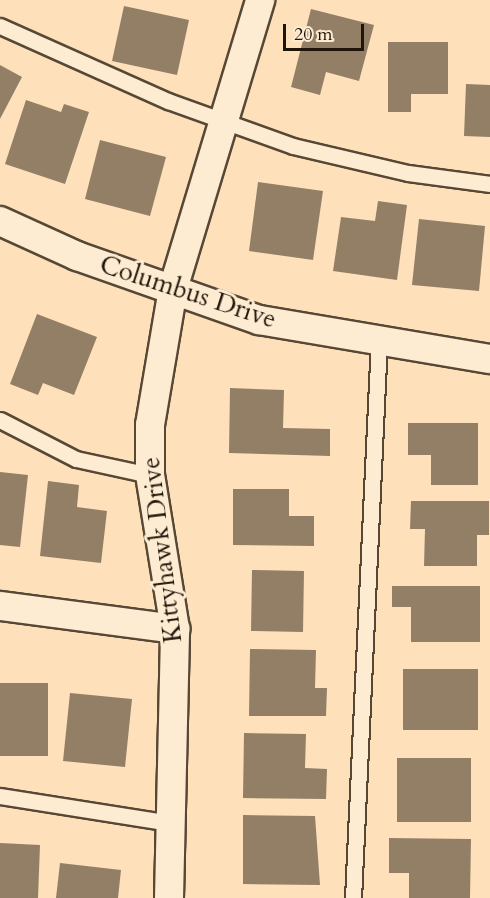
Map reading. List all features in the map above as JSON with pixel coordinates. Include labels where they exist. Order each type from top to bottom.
[{"type":"street","name":"Kittyhawk Drive","points":[[169,898],[175,629],[150,475],[150,425],[173,289],[260,0]]},
{"type":"street","name":"Columbus Drive","points":[[0,221],[77,256],[259,320],[490,359]]},
{"type":"street","points":[[0,606],[175,629]]},
{"type":"lane","points":[[0,26],[168,101],[293,146],[408,173],[490,184]]},
{"type":"lane","points":[[353,898],[379,340]]},
{"type":"lane","points":[[0,420],[76,459],[150,475]]},
{"type":"lane","points":[[0,796],[171,823]]},
{"type":"building","points":[[124,6],[189,20],[177,75],[112,61]]},
{"type":"building","points":[[311,9],[374,25],[359,81],[326,72],[320,95],[291,87]]},
{"type":"building","points":[[388,42],[448,42],[448,94],[411,94],[411,112],[388,112]]},
{"type":"building","points":[[0,65],[22,77],[0,119]]},
{"type":"building","points":[[466,84],[490,85],[490,137],[464,136]]},
{"type":"building","points":[[26,100],[61,112],[64,104],[89,112],[65,184],[5,164]]},
{"type":"building","points":[[100,140],[166,157],[150,216],[85,199]]},
{"type":"building","points":[[258,182],[323,191],[313,260],[249,251]]},
{"type":"building","points":[[378,201],[407,205],[397,280],[333,271],[341,217],[375,221]]},
{"type":"building","points":[[419,219],[485,226],[479,291],[412,285]]},
{"type":"building","points":[[37,314],[97,337],[74,395],[43,383],[38,395],[10,384]]},
{"type":"building","points":[[230,388],[284,390],[283,428],[330,429],[330,456],[229,453]]},
{"type":"building","points":[[408,423],[478,423],[478,485],[431,485],[431,455],[408,455]]},
{"type":"building","points":[[0,472],[28,475],[20,547],[0,545]]},
{"type":"building","points":[[48,481],[79,485],[77,507],[107,511],[101,563],[40,556]]},
{"type":"building","points":[[233,489],[289,489],[289,516],[314,516],[314,546],[233,545]]},
{"type":"building","points":[[411,501],[489,501],[489,535],[477,535],[477,566],[424,566],[425,529],[410,529]]},
{"type":"building","points":[[252,570],[304,571],[303,632],[251,631]]},
{"type":"building","points":[[392,586],[480,586],[480,642],[411,642],[411,607],[392,607]]},
{"type":"building","points":[[250,649],[316,650],[315,688],[327,688],[326,716],[249,716]]},
{"type":"building","points":[[403,669],[478,669],[478,730],[403,730]]},
{"type":"building","points":[[0,683],[48,683],[48,756],[0,756]]},
{"type":"building","points":[[70,693],[132,699],[125,767],[63,761]]},
{"type":"building","points":[[244,733],[306,734],[305,768],[327,769],[326,799],[243,798]]},
{"type":"building","points":[[397,758],[471,758],[471,822],[397,822]]},
{"type":"building","points":[[243,815],[315,816],[320,885],[243,884]]},
{"type":"building","points":[[389,838],[471,839],[470,898],[409,898],[409,873],[389,873]]},
{"type":"building","points":[[0,843],[40,845],[38,898],[0,898]]},
{"type":"building","points":[[60,863],[121,870],[118,898],[56,898]]}]
